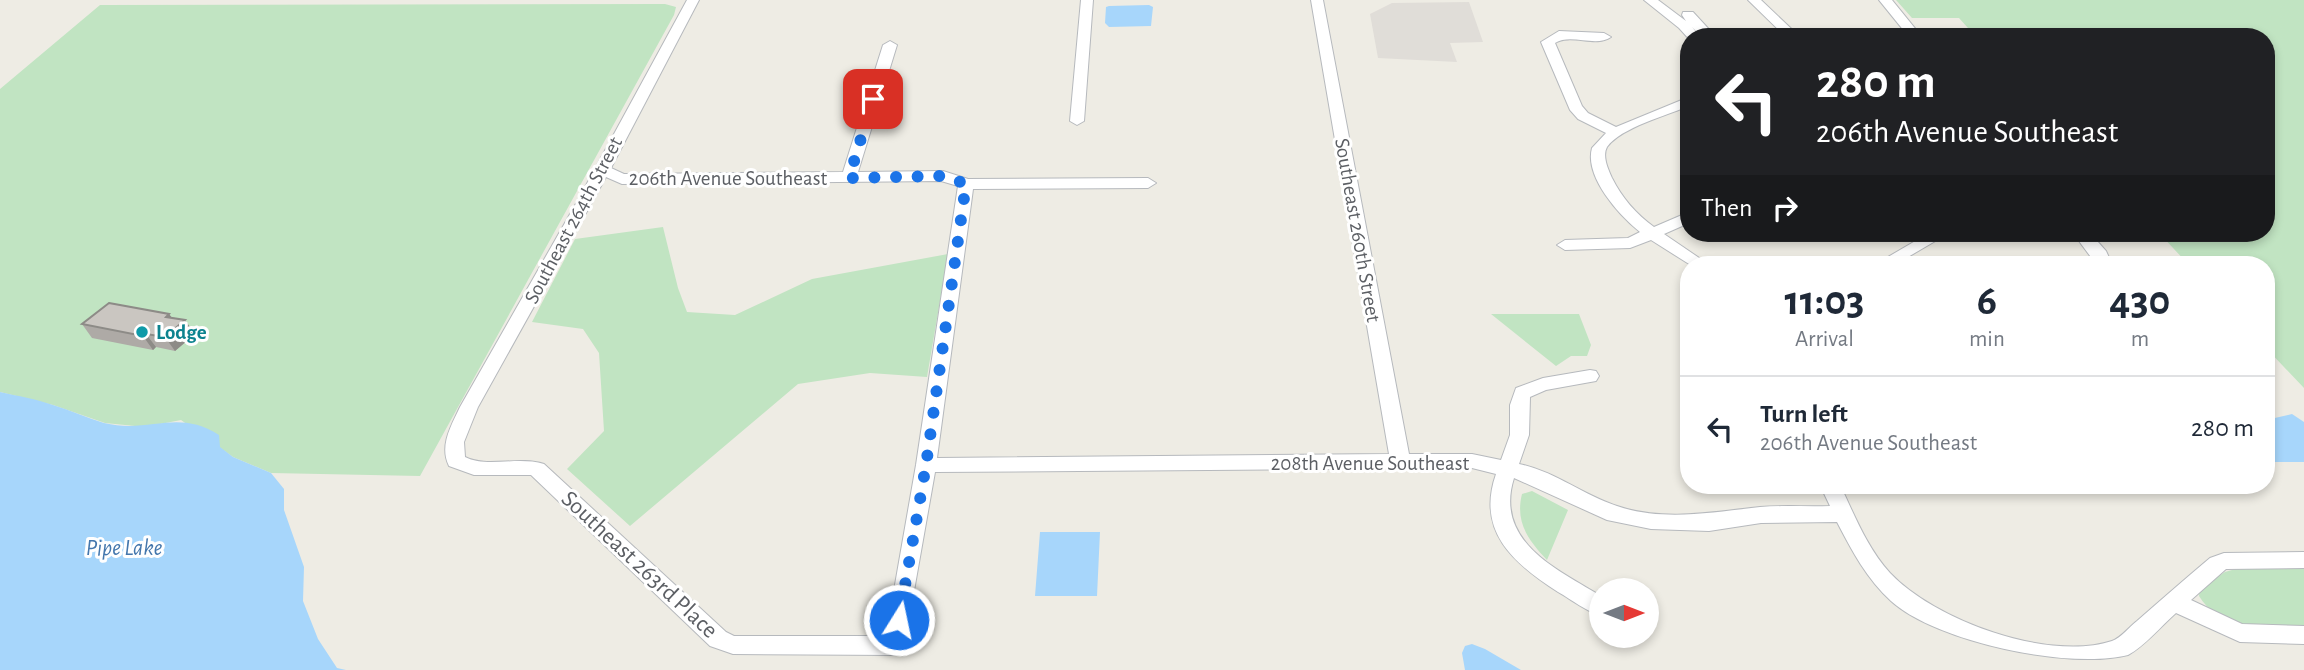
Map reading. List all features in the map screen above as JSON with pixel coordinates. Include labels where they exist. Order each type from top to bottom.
[{"type":"street","name":"Southeast 264th Street","points":[[476,467],[456,461],[452,450],[454,440],[602,170],[656,64],[694,0]]},
{"type":"street","points":[[1077,121],[1087,0]]},
{"type":"street","name":"Southeast 260th Street","points":[[1317,0],[1400,460]]},
{"type":"street","points":[[1650,0],[1686,28]]},
{"type":"street","points":[[1667,0],[1701,28]]},
{"type":"street","points":[[1754,0],[1784,28]]},
{"type":"street","points":[[1885,0],[1908,28]]},
{"type":"street","points":[[1604,37],[1559,35],[1551,38],[1549,48],[1575,107],[1583,116],[1617,132]]},
{"type":"street","points":[[849,178],[890,45]]},
{"type":"street","points":[[1680,105],[1617,132],[1602,144],[1597,161],[1618,204],[1654,234],[1688,256]]},
{"type":"street","name":"206th Avenue Southeast","points":[[602,170],[622,178],[943,176],[966,184],[1148,183]]},
{"type":"street","points":[[926,465],[966,184]]},
{"type":"street","points":[[1565,245],[1630,243],[1680,221]]},
{"type":"street","points":[[1899,256],[1924,242]]},
{"type":"street","points":[[2089,242],[2100,256]]},
{"type":"street","points":[[1589,599],[1541,569],[1519,551],[1511,540],[1499,509],[1507,467],[1519,438],[1517,406],[1522,393],[1543,384],[1590,376]]},
{"type":"street","name":"208th Avenue Southeast","points":[[926,465],[1472,461],[1507,467],[1614,514],[1651,522],[1709,523],[1760,515],[1844,514]]},
{"type":"street","name":"Southeast 263rd Place","points":[[476,467],[523,466],[537,469],[718,639],[733,645],[895,646],[926,465]]},
{"type":"street","points":[[1834,494],[1860,547],[1883,580],[1911,603],[1957,630],[2001,648],[2046,655],[2086,657],[2119,650],[2217,564],[2224,561],[2304,560]]},
{"type":"street","points":[[2174,602],[2240,633],[2304,635]]},
{"type":"shaded area","points":[[1469,2],[1483,42],[1450,43],[1457,62],[1378,58],[1370,14],[1392,3]]},
{"type":"green space","points":[[1896,0],[2304,0],[2304,388],[2275,357],[2275,256],[2181,256],[2167,242],[2275,242],[2275,28],[1968,28],[1959,18],[1912,18]]},
{"type":"green space","points":[[665,4],[676,7],[674,15],[420,476],[271,473],[233,457],[181,420],[145,427],[105,423],[53,405],[0,392],[0,89],[100,5]]},
{"type":"green space","points":[[663,227],[678,288],[687,312],[735,315],[812,279],[948,254],[927,377],[870,373],[798,384],[630,526],[567,469],[604,431],[599,353],[583,329],[532,322],[575,239]]},
{"type":"green space","points":[[1491,314],[1579,314],[1591,345],[1587,356],[1571,356],[1556,366]]},
{"type":"green space","points":[[1532,491],[1568,510],[1547,560],[1529,538],[1520,513],[1522,494]]},
{"type":"green space","points":[[2239,568],[2304,569],[2304,627],[2246,625],[2219,616],[2208,607],[2199,596],[2200,588],[2225,572]]},
{"type":"water","points":[[1106,7],[1153,7],[1151,26],[1109,27],[1105,23]]},
{"type":"water","name":"Pipe Lake","points":[[0,392],[47,403],[120,426],[176,422],[204,427],[219,435],[220,447],[233,457],[271,473],[284,489],[284,510],[304,567],[303,601],[318,639],[337,668],[346,670],[0,670]]},
{"type":"water","points":[[2292,414],[2304,422],[2304,462],[2275,462],[2275,418]]},
{"type":"water","points":[[1040,532],[1100,532],[1097,596],[1035,596]]},
{"type":"water","points":[[1472,644],[1521,670],[1465,670],[1462,653],[1465,646]]},
{"type":"building","points":[[109,303],[169,314],[166,317],[185,320],[165,337],[146,334],[143,336],[82,324]]},
{"type":"place","name":"Lodge","points":[[142,332]]},
{"type":"route","points":[[873,99],[849,178],[943,176],[966,184],[926,465],[899,620]]}]
